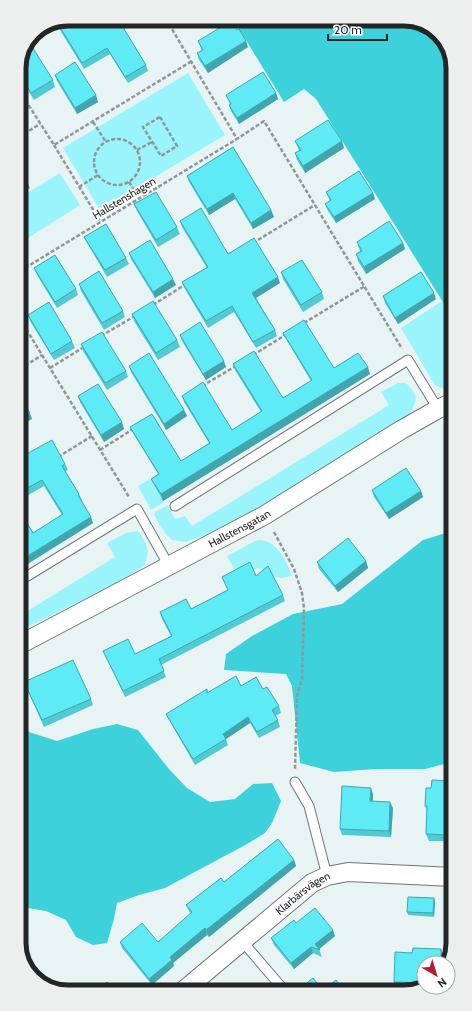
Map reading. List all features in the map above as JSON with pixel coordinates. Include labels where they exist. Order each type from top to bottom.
[{"type":"street","name":"Hallstensgatan","points":[[26,641],[265,515],[400,430],[445,406]]},
{"type":"street","name":"Klarbärsvägen","points":[[190,985],[312,882],[327,876],[348,872],[446,877]]},
{"type":"lane","points":[[175,506],[408,360],[445,406]]},
{"type":"lane","points":[[26,577],[137,510],[169,566]]},
{"type":"lane","points":[[295,782],[309,806],[327,876]]},
{"type":"lane","points":[[242,941],[280,985]]},
{"type":"path","points":[[170,26],[237,139]]},
{"type":"path","points":[[54,146],[192,61]]},
{"type":"path","points":[[26,101],[100,222]]},
{"type":"path","points":[[160,117],[177,146],[161,156],[152,142],[143,127],[160,117]]},
{"type":"path","name":"Hallstenshagen","points":[[26,267],[264,121],[315,205]]},
{"type":"path","points":[[93,122],[106,142]]},
{"type":"path","points":[[26,133],[40,124]]},
{"type":"path","points":[[115,139],[125,140],[133,145],[137,150],[140,166],[136,176],[129,182],[123,185],[113,185],[104,181],[98,175],[95,168],[94,158],[98,149],[106,142],[115,139]]},
{"type":"path","points":[[137,150],[152,142]]},
{"type":"path","points":[[79,187],[98,175]]},
{"type":"path","points":[[129,182],[139,198]]},
{"type":"path","points":[[247,247],[315,205],[365,286],[408,360]]},
{"type":"path","points":[[152,305],[193,280]]},
{"type":"path","points":[[304,324],[365,286]]},
{"type":"path","points":[[98,339],[138,314]]},
{"type":"path","points":[[26,329],[137,510]]},
{"type":"path","points":[[249,357],[290,332]]},
{"type":"path","points":[[50,368],[91,343]]},
{"type":"path","points":[[26,365],[42,355]]},
{"type":"path","points":[[202,387],[242,362]]},
{"type":"path","points":[[100,450],[134,429]]},
{"type":"path","points":[[53,461],[92,436]]},
{"type":"path","points":[[265,515],[294,569],[302,593],[304,608],[302,679],[296,696],[295,782]]},
{"type":"shaded area","points":[[237,26],[407,26],[418,28],[434,38],[444,54],[446,63],[446,307],[316,99],[304,89],[284,102]]},
{"type":"shaded area","points":[[188,73],[225,135],[100,210],[63,148]]},
{"type":"shaded area","points":[[60,173],[80,205],[26,239],[26,194]]},
{"type":"shaded area","points":[[442,301],[446,307],[446,390],[435,385],[401,328]]},
{"type":"shaded area","points":[[398,383],[406,383],[415,395],[415,402],[409,415],[225,528],[186,542],[172,540],[165,533],[154,515],[155,512],[168,506],[175,519],[185,516],[192,526],[389,405],[381,392]]},
{"type":"shaded area","points":[[150,479],[164,502],[151,510],[138,486]]},
{"type":"shaded area","points":[[138,531],[144,539],[148,551],[144,565],[107,588],[26,628],[26,612],[115,557],[107,543],[126,533]]},
{"type":"shaded area","points":[[446,533],[446,764],[425,769],[376,769],[334,772],[300,763],[292,686],[286,674],[224,670],[226,654],[252,636],[293,614],[342,604],[423,540]]},
{"type":"shaded area","points":[[260,540],[272,544],[277,548],[292,576],[281,578],[272,576],[265,570],[258,568],[238,576],[227,556],[255,541]]},
{"type":"shaded area","points":[[117,724],[138,730],[169,769],[187,788],[210,802],[235,799],[253,784],[272,783],[281,801],[272,823],[265,833],[165,888],[117,903],[107,943],[93,945],[76,937],[66,920],[46,911],[26,908],[26,726],[29,732],[57,741],[93,729]]},
{"type":"building","points":[[122,26],[146,65],[125,77],[107,48],[82,63],[60,27]]},
{"type":"building","points":[[223,26],[234,26],[237,30],[239,29],[246,41],[205,66],[197,53],[203,50],[198,41]]},
{"type":"building","points":[[32,46],[53,80],[31,93],[26,85],[26,65],[27,57]]},
{"type":"building","points":[[75,62],[96,95],[75,108],[55,75]]},
{"type":"building","points":[[263,72],[276,93],[237,118],[229,105],[231,104],[226,95]]},
{"type":"building","points":[[328,120],[342,141],[303,166],[295,153],[301,150],[295,141]]},
{"type":"building","points":[[233,147],[271,210],[251,223],[233,193],[207,209],[187,176]]},
{"type":"building","points":[[359,171],[373,193],[334,217],[325,204],[331,200],[326,192]]},
{"type":"building","points":[[156,192],[177,227],[156,240],[134,204]]},
{"type":"building","points":[[201,208],[228,254],[254,238],[278,277],[252,293],[275,330],[253,342],[232,306],[206,321],[182,282],[208,267],[180,221]]},
{"type":"building","points":[[389,221],[403,243],[364,267],[356,254],[362,251],[357,242]]},
{"type":"building","points":[[106,224],[126,258],[105,270],[84,237]]},
{"type":"building","points":[[150,240],[173,279],[153,292],[129,253]]},
{"type":"building","points":[[55,255],[76,289],[55,302],[34,268]]},
{"type":"building","points":[[302,260],[322,292],[301,305],[281,272]]},
{"type":"building","points":[[99,271],[123,311],[102,323],[79,284]]},
{"type":"building","points":[[421,272],[434,293],[395,318],[383,296]]},
{"type":"building","points":[[153,301],[177,340],[156,353],[132,314]]},
{"type":"building","points":[[49,302],[72,341],[51,354],[28,315]]},
{"type":"building","points":[[304,320],[334,368],[358,353],[368,367],[161,494],[151,479],[159,474],[130,427],[152,414],[181,461],[210,443],[182,396],[203,382],[232,430],[262,411],[233,364],[254,351],[283,398],[312,380],[283,333]]},
{"type":"building","points":[[200,322],[224,361],[203,374],[180,335]]},
{"type":"building","points":[[102,332],[126,371],[105,383],[81,344]]},
{"type":"building","points":[[149,353],[184,410],[164,424],[129,366]]},
{"type":"building","points":[[98,384],[122,422],[101,435],[78,396]]},
{"type":"building","points":[[26,407],[30,413],[26,415]]},
{"type":"building","points":[[52,440],[65,464],[62,466],[91,517],[26,557],[26,521],[33,533],[63,514],[42,480],[26,489],[26,454]]},
{"type":"building","points":[[406,468],[421,491],[386,513],[372,490]]},
{"type":"building","points":[[348,538],[366,561],[335,586],[317,562]]},
{"type":"building","points":[[250,562],[256,576],[268,566],[283,595],[159,659],[164,671],[123,691],[103,651],[128,639],[135,654],[172,636],[160,612],[186,599],[191,609],[228,590],[222,577]]},
{"type":"building","points":[[73,660],[91,699],[42,720],[26,686],[26,681]]},
{"type":"building","points":[[236,676],[241,686],[256,677],[263,689],[267,687],[279,706],[272,710],[278,720],[257,732],[248,717],[223,734],[226,739],[193,759],[166,714],[207,689],[207,693]]},
{"type":"building","points":[[432,780],[446,781],[446,835],[426,834],[426,788],[431,788]]},
{"type":"building","points":[[342,786],[371,788],[370,801],[390,802],[389,831],[340,829]]},
{"type":"building","points":[[278,839],[294,860],[206,930],[205,928],[170,957],[172,960],[149,979],[120,942],[142,923],[158,942],[192,912],[186,905],[221,878],[224,882]]},
{"type":"building","points":[[408,897],[434,898],[433,913],[407,912]]},
{"type":"building","points":[[315,908],[333,930],[315,944],[320,950],[311,947],[291,963],[271,938],[294,920],[296,923]]},
{"type":"building","points":[[413,948],[441,949],[441,955],[416,955],[416,983],[394,982],[395,952],[412,953]]},
{"type":"building","points":[[313,978],[319,985],[304,985]]},
{"type":"building","points":[[336,980],[340,985],[330,985]]}]
